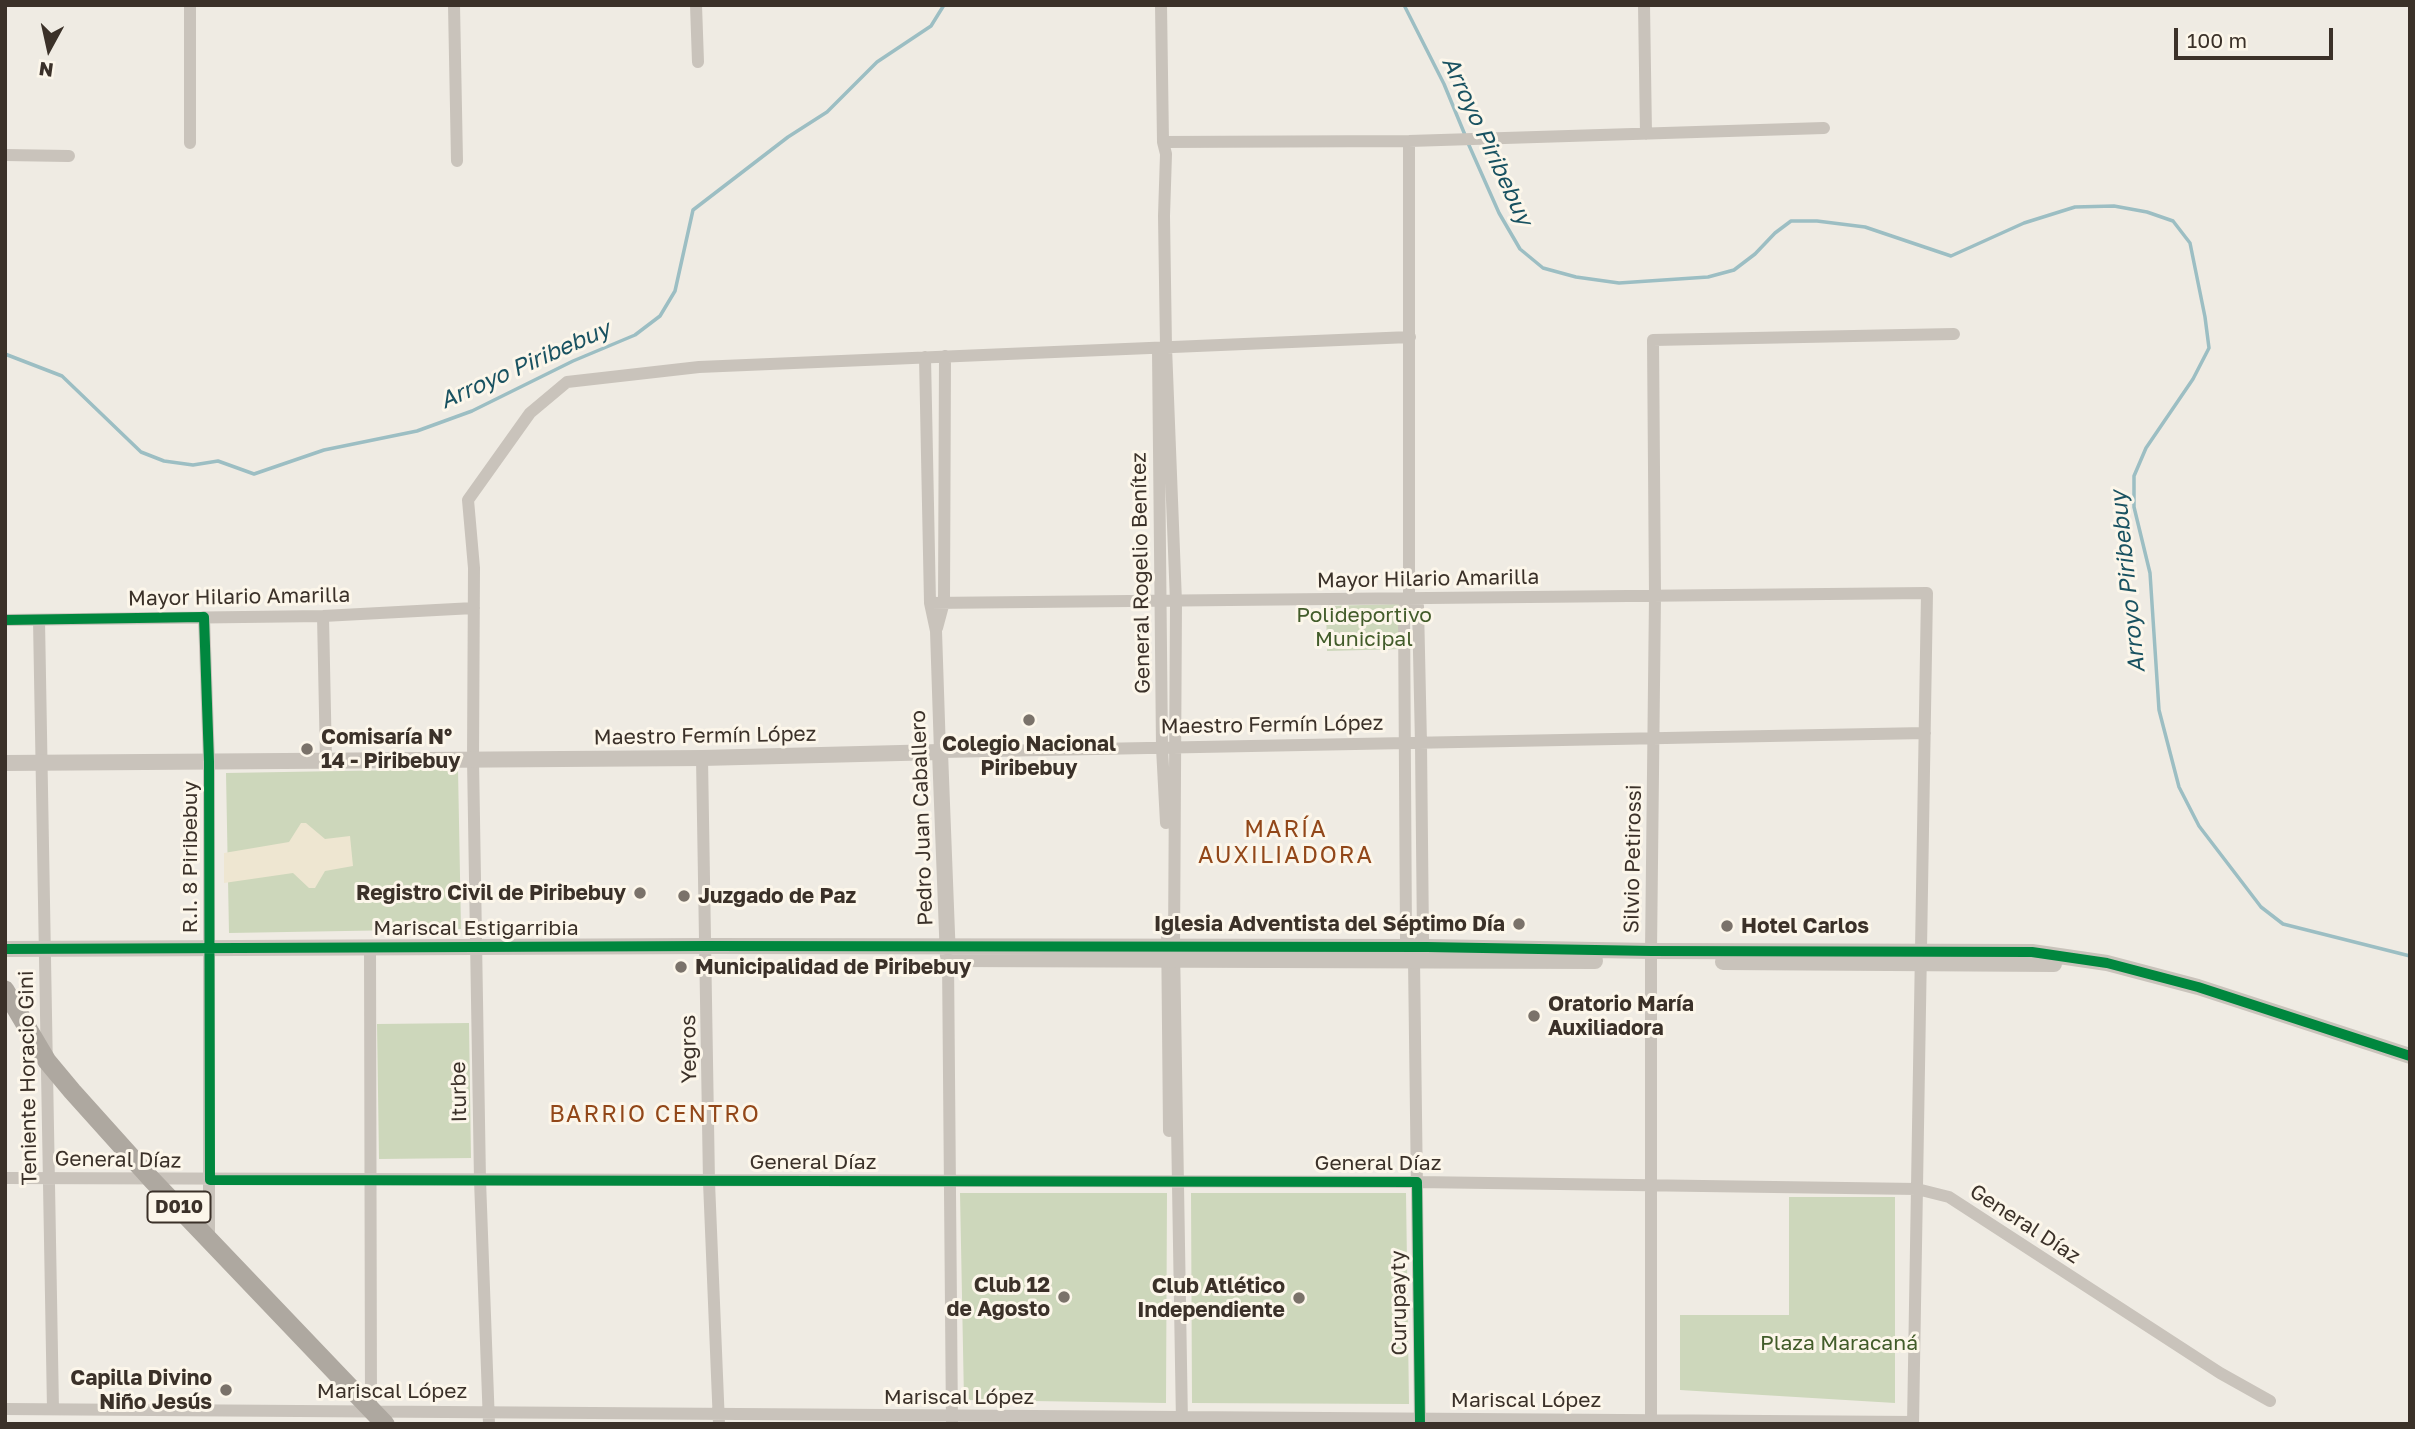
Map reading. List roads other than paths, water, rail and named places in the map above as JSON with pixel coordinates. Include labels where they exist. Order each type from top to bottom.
[{"type":"main road","name":"D010","points":[[5,990],[47,1061],[152,1180],[378,1417]]},
{"type":"street","points":[[190,5],[190,143]]},
{"type":"street","points":[[454,5],[457,162]]},
{"type":"street","points":[[696,5],[698,62]]},
{"type":"street","name":"General Rogelio Benítez","points":[[1161,5],[1163,142],[1166,154],[1162,347],[1162,602],[1168,749],[1178,1421]]},
{"type":"street","points":[[1644,5],[1646,134]]},
{"type":"street","points":[[1163,142],[1409,141],[1824,128]]},
{"type":"street","points":[[1409,141],[1409,599]]},
{"type":"street","points":[[5,155],[69,156]]},
{"type":"street","name":"Silvio Petirossi","points":[[1651,1420],[1651,956],[1655,596],[1653,340],[1954,334]]},
{"type":"street","name":"Iturbe","points":[[489,1418],[480,1180],[473,759],[474,568],[468,500],[530,413],[567,382],[699,367],[1410,337]]},
{"type":"street","name":"General Rogelio Benítez","points":[[1162,347],[1175,602],[1168,749]]},
{"type":"street","points":[[936,631],[944,602],[945,356]]},
{"type":"street","points":[[925,357],[930,603],[936,631]]},
{"type":"street","name":"Mayor Hilario Amarilla","points":[[930,603],[1927,593],[1925,733]]},
{"type":"street","name":"Curupayty","points":[[1414,954],[1423,939],[1421,744],[1418,606],[1409,599],[1404,608],[1406,939],[1414,954],[1420,1421]]},
{"type":"street","name":"Mayor Hilario Amarilla","points":[[5,620],[323,616],[474,608]]},
{"type":"street","points":[[323,616],[326,761]]},
{"type":"street","name":"R.I. 8 Piribebuy","points":[[204,617],[209,762],[209,1238]]},
{"type":"street","name":"Teniente Horacio Gini","points":[[39,620],[54,1409]]},
{"type":"street","name":"Pedro Juan Caballero","points":[[936,631],[947,953],[952,1420]]},
{"type":"street","points":[[1913,1423],[1925,733]]},
{"type":"street","name":"Maestro Fermín López","points":[[5,763],[702,758],[1925,733]]},
{"type":"street","name":"Yegros","points":[[702,758],[709,1182],[719,1419]]},
{"type":"street","name":"Mariscal Estigarribia","points":[[5,949],[707,946],[947,953],[1651,956],[1920,956],[2032,951],[2078,957],[2198,987],[2410,1056]]},
{"type":"street","points":[[370,947],[370,1180],[378,1417]]},
{"type":"street","name":"General Díaz","points":[[5,1178],[1417,1182],[1917,1189],[1949,1197],[2220,1373],[2270,1401]]},
{"type":"street","name":"Mariscal López","points":[[5,1409],[222,1410],[378,1417],[489,1418],[1913,1423]]},
{"type":"street","points":[[222,1410],[222,1424]]},
{"type":"waterway","name":"Arroyo Piribebuy","points":[[5,354],[62,376],[141,452],[164,461],[193,465],[218,461],[254,474],[324,450],[417,431],[472,411],[573,361],[635,335],[660,316],[675,291],[693,210],[788,137],[827,112],[877,62],[931,26],[944,5]]},
{"type":"waterway","name":"Arroyo Piribebuy","points":[[1404,5],[1444,84],[1465,135]]},
{"type":"waterway","name":"Arroyo Piribebuy","points":[[1468,143],[1499,213],[1520,249],[1543,268],[1576,277],[1619,283],[1708,277],[1734,270],[1791,221],[1817,221],[1865,227],[1951,256],[2024,223],[2075,207],[2114,206],[2147,212],[2173,221],[2190,243],[2209,348],[2193,379],[2146,448],[2134,476],[2134,507],[2150,573],[2159,710],[2179,787],[2199,826],[2261,907],[2283,924],[2410,956]]},
{"type":"place","name":"Colegio Nacional Piribebuy","points":[[1029,720]]},
{"type":"place","name":"Comisaría N° 14 - Piribebuy","points":[[307,749]]},
{"type":"place","name":"Registro Civil de Piribebuy","points":[[640,893]]},
{"type":"place","name":"Juzgado de Paz","points":[[684,896]]},
{"type":"place","name":"Iglesia Adventista del Séptimo Día","points":[[1519,924]]},
{"type":"place","name":"Hotel Carlos","points":[[1727,926]]},
{"type":"place","name":"Municipalidad de Piribebuy","points":[[681,967]]},
{"type":"place","name":"Oratorio María Auxiliadora","points":[[1534,1016]]},
{"type":"place","name":"Club 12 de Agosto","points":[[1064,1297]]},
{"type":"place","name":"Club Atlético Independiente","points":[[1299,1298]]},
{"type":"place","name":"Capilla Divino Niño Jesús","points":[[226,1390]]},
{"type":"district","name":"MARÍA AUXILIADORA","points":[[1286,843]]},
{"type":"district","name":"BARRIO CENTRO","points":[[655,1115]]},
{"type":"park label","name":"Polideportivo Municipal","points":[[1364,627]]},
{"type":"park label","name":"Plaza Maracaná","points":[[1839,1343]]}]
